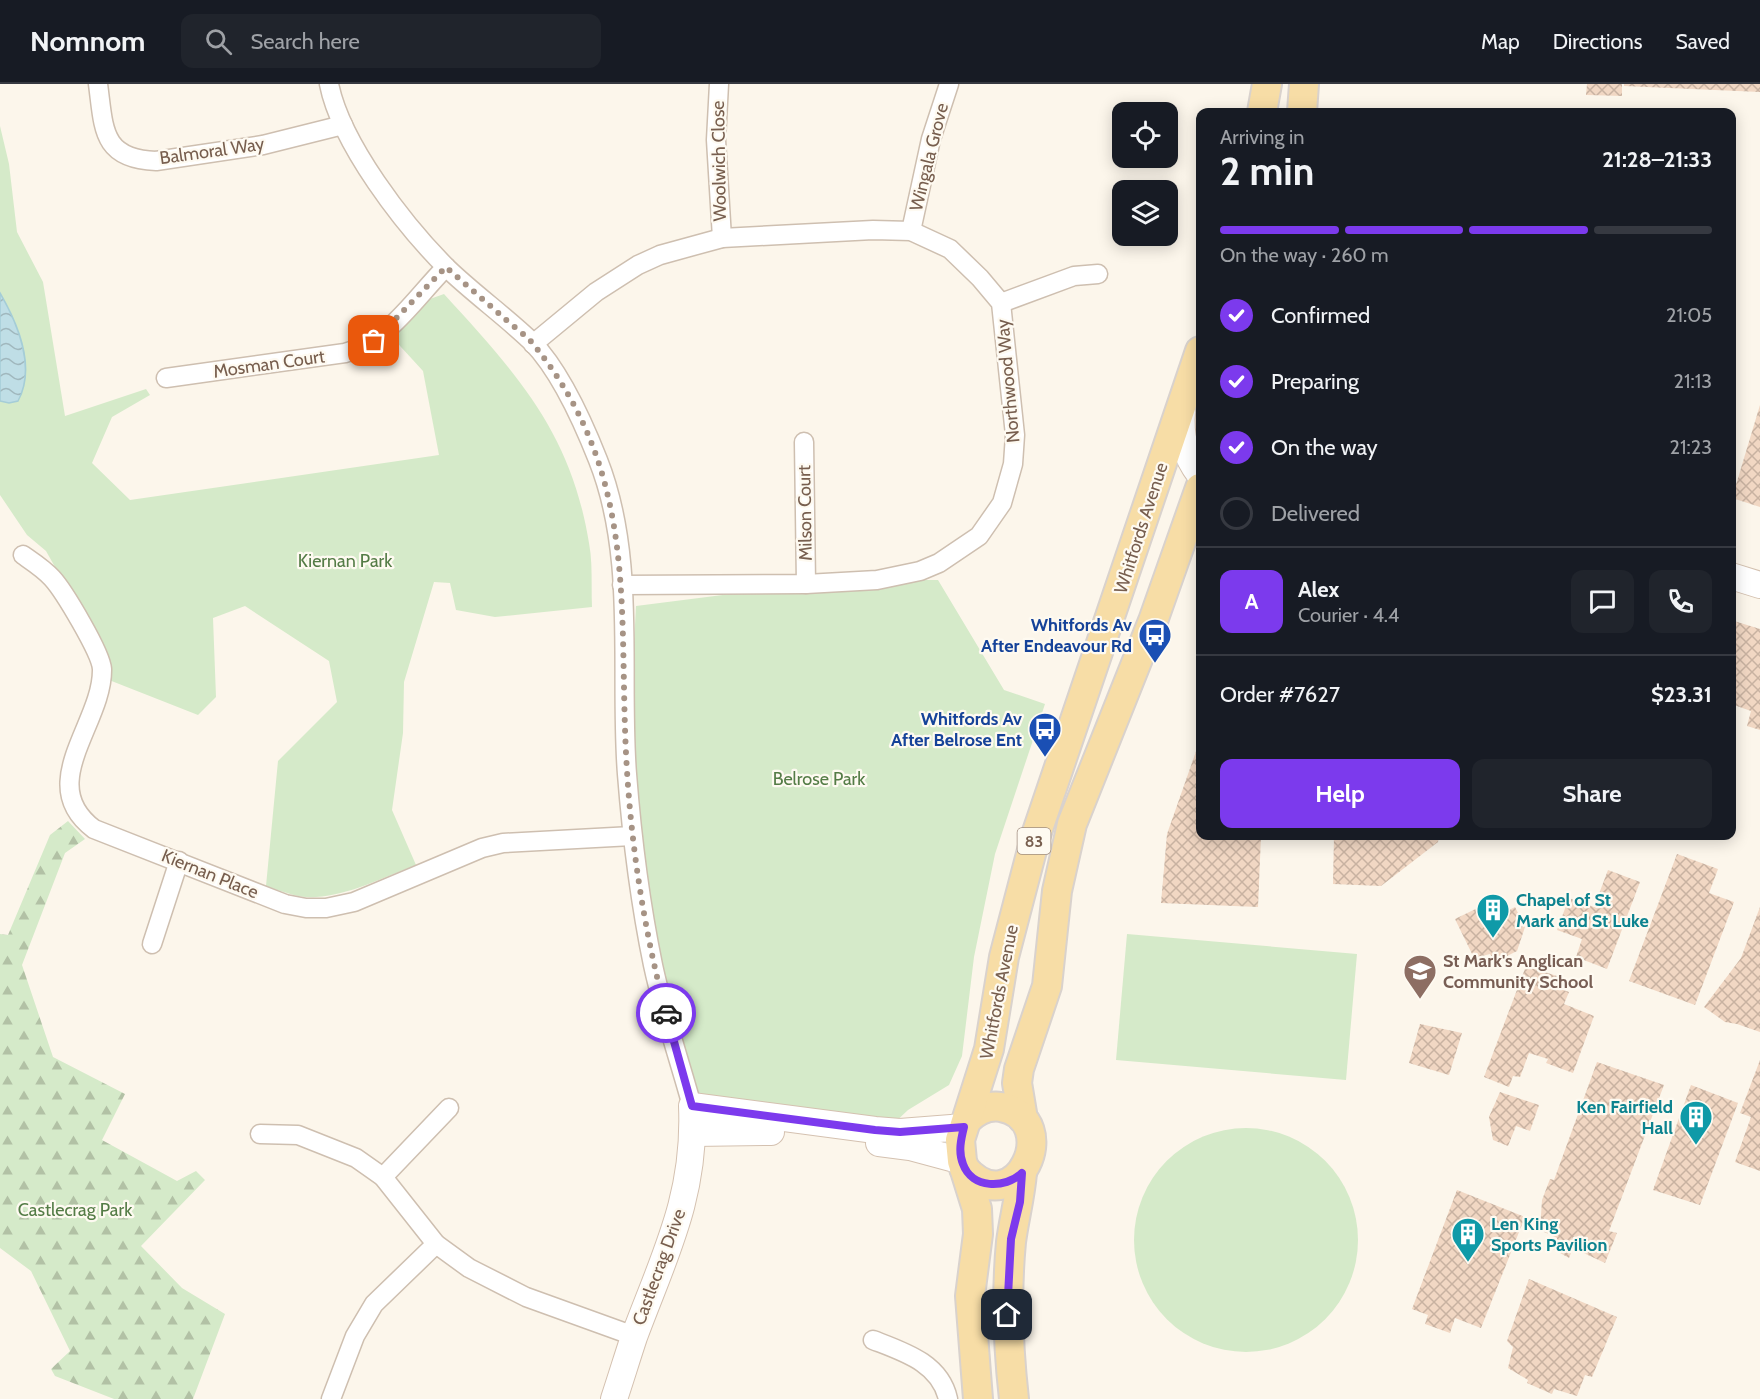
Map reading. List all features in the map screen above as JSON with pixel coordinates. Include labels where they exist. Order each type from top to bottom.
[{"type":"main road","points":[[1263,108],[1267,84]]},
{"type":"main road","points":[[1302,108],[1304,84]]},
{"type":"main road","name":"Whitfords Avenue","points":[[978,1399],[970,1296],[976,1250],[977,1209],[963,1165],[960,1140],[989,1049],[1004,957],[1020,888],[1058,767],[1196,363]]},
{"type":"main road","name":"Whitfords Avenue","points":[[1014,1399],[1007,1297],[1011,1239],[1020,1202],[1022,1173],[1028,1165],[1032,1147],[1031,1136],[1023,1119],[1017,1083],[1019,1069],[1047,986],[1057,891],[1072,824],[1193,525],[1196,504]]},
{"type":"main road","points":[[966,1123],[983,1108],[994,1106],[1010,1110],[1023,1119]]},
{"type":"main road","points":[[963,1165],[971,1176],[989,1184],[1008,1183],[1022,1173]]},
{"type":"street","name":"Balmoral Way","points":[[98,84],[105,132],[110,143],[123,155],[140,160],[156,160],[263,145],[343,125]]},
{"type":"street","name":"Castlecrag Drive","points":[[329,84],[343,125],[385,194],[446,267],[533,344],[576,409],[600,464],[616,526],[622,585],[627,770],[632,836],[653,965],[692,1106],[693,1132],[686,1191],[673,1239],[634,1336],[614,1399]]},
{"type":"street","name":"Woolwich Close","points":[[719,84],[716,140],[722,238]]},
{"type":"street","name":"Wingala Grove","points":[[910,231],[931,139],[948,84]]},
{"type":"street","name":"Northwood Way","points":[[533,344],[618,276],[660,255],[722,238],[873,230],[910,231],[950,249],[965,261],[1001,303],[1015,435],[1013,464],[1008,488],[993,518],[979,536],[939,563],[920,571],[877,580],[806,584],[622,585]]},
{"type":"street","name":"Mosman Court","points":[[166,378],[345,353],[366,346],[390,328],[446,267]]},
{"type":"street","points":[[1001,303],[1074,276],[1098,274]]},
{"type":"street","points":[[1183,402],[1181,425],[1184,445],[1196,471]]},
{"type":"street","name":"Milson Court","points":[[804,442],[806,584]]},
{"type":"street","points":[[1154,487],[1177,477],[1196,477]]},
{"type":"street","name":"Kiernan Place","points":[[24,555],[54,579],[101,660],[101,681],[68,784],[75,810],[94,828],[285,904],[326,908],[354,902],[461,855],[492,846],[632,836]]},
{"type":"street","points":[[1736,563],[1760,570]]},
{"type":"street","points":[[1736,578],[1760,585]]},
{"type":"street","points":[[152,944],[179,861]]},
{"type":"street","points":[[692,1106],[900,1132],[966,1123]]},
{"type":"street","points":[[383,1177],[449,1108]]},
{"type":"street","points":[[693,1132],[747,1131],[899,1145],[963,1165]]},
{"type":"street","points":[[260,1134],[298,1135],[356,1158],[383,1177],[436,1244],[497,1284],[634,1336]]},
{"type":"street","points":[[331,1399],[355,1336],[374,1304],[436,1244]]},
{"type":"street","points":[[873,1340],[924,1363],[941,1381],[948,1399]]},
{"type":"green space","name":"Kiernan Park","points":[[0,126],[9,164],[17,232],[43,282],[65,416],[146,389],[150,395],[112,417],[92,463],[130,500],[439,455],[423,371],[390,335],[427,300],[444,294],[517,379],[537,407],[554,437],[569,469],[581,504],[590,551],[592,607],[495,617],[456,610],[450,583],[434,582],[404,682],[403,733],[392,810],[416,865],[367,885],[329,896],[304,897],[266,886],[278,761],[337,702],[329,661],[245,606],[213,618],[216,697],[198,715],[109,680],[111,665],[46,551],[27,535],[0,495]]},
{"type":"green space","name":"Belrose Park","points":[[938,580],[1004,690],[1045,704],[995,854],[974,957],[962,1056],[949,1085],[908,1110],[891,1126],[699,1096],[655,972],[624,837],[636,606],[818,583]]},
{"type":"green space","name":"Castlecrag Park","points":[[68,821],[85,839],[65,853],[22,965],[53,1057],[125,1094],[102,1140],[177,1181],[196,1171],[205,1180],[141,1246],[182,1288],[225,1314],[193,1399],[114,1399],[55,1376],[51,1369],[70,1351],[31,1271],[0,1248],[0,934],[8,935],[50,835]]},
{"type":"green space","points":[[1127,934],[1357,954],[1346,1080],[1116,1060]]},
{"type":"green space","points":[[1235,1128],[1257,1128],[1289,1136],[1299,1141],[1317,1153],[1333,1169],[1350,1197],[1356,1218],[1358,1240],[1356,1262],[1350,1283],[1333,1311],[1317,1327],[1289,1344],[1257,1352],[1235,1352],[1203,1344],[1193,1339],[1175,1327],[1159,1311],[1142,1283],[1134,1251],[1134,1229],[1142,1197],[1147,1187],[1159,1169],[1175,1153],[1203,1136]]},
{"type":"water","points":[[0,293],[13,318],[25,360],[23,388],[18,401],[9,403],[0,401]]},
{"type":"building","points":[[1587,84],[1622,84],[1622,96],[1586,95]]},
{"type":"building","points":[[1624,84],[1760,84],[1760,92],[1624,86]]},
{"type":"building","points":[[1760,405],[1760,507],[1736,499],[1736,485]]},
{"type":"building","points":[[1736,622],[1760,629],[1760,730],[1747,726],[1751,711],[1736,706]]},
{"type":"building","points":[[1196,751],[1196,840],[1261,840],[1258,907],[1161,903],[1167,834]]},
{"type":"building","points":[[1334,840],[1438,840],[1381,886],[1333,884]]},
{"type":"building","points":[[1677,854],[1718,869],[1709,893],[1734,902],[1695,1005],[1629,981]]},
{"type":"building","points":[[1608,870],[1640,882],[1607,969],[1576,957],[1582,939],[1557,930],[1569,898],[1594,907]]},
{"type":"building","name":"Chapel of St Mark and St Luke","points":[[1496,899],[1501,914],[1515,907],[1525,927],[1517,951],[1495,962],[1490,954],[1474,958],[1455,919]]},
{"type":"building","points":[[1760,907],[1760,1032],[1725,1022],[1704,1007],[1741,958]]},
{"type":"building","points":[[1526,966],[1557,976],[1553,986],[1569,992],[1564,1004],[1594,1016],[1573,1073],[1546,1063],[1548,1059],[1529,1053],[1520,1077],[1513,1076],[1509,1087],[1484,1077]]},
{"type":"building","points":[[1420,1024],[1462,1033],[1449,1075],[1409,1063]]},
{"type":"building","points":[[1760,1060],[1760,1171],[1735,1162],[1751,1117],[1740,1113]]},
{"type":"building","points":[[1597,1062],[1664,1085],[1609,1231],[1617,1233],[1605,1263],[1573,1248],[1569,1258],[1553,1249],[1557,1238],[1540,1230],[1542,1200],[1550,1179],[1554,1180]]},
{"type":"building","name":"Ken Fairfield Hall","points":[[1691,1085],[1738,1103],[1700,1205],[1653,1190]]},
{"type":"building","points":[[1500,1092],[1539,1105],[1530,1131],[1516,1126],[1508,1146],[1493,1140],[1489,1117]]},
{"type":"building","name":"Len King Sports Pavilion","points":[[1457,1190],[1525,1217],[1481,1328],[1455,1318],[1450,1333],[1425,1324],[1428,1315],[1412,1309]]},
{"type":"building","points":[[1529,1279],[1617,1317],[1592,1377],[1585,1375],[1577,1396],[1554,1389],[1552,1394],[1527,1383],[1528,1380],[1508,1368],[1513,1347],[1507,1341]]},
{"type":"way so far","points":[[374,341],[390,328],[446,267],[533,344],[576,409],[589,438],[600,464],[616,526],[622,585],[627,770],[632,836],[653,965],[666,1013]]},
{"type":"place","name":"Whitfords Av After Endeavour Rd","points":[[1155,664]]},
{"type":"place","name":"Whitfords Av After Belrose Ent","points":[[1045,758]]},
{"type":"place","name":"Chapel of St Mark and St Luke","points":[[1493,939]]},
{"type":"place","name":"St Mark's Anglican Community School","points":[[1420,1000]]},
{"type":"place","name":"Ken Fairfield Hall","points":[[1696,1146]]},
{"type":"place","name":"Len King Sports Pavilion","points":[[1468,1263]]},
{"type":"route","points":[[666,1013],[692,1106],[795,1121],[900,1132],[964,1127],[960,1140],[960,1151],[964,1168],[971,1176],[979,1181],[999,1185],[1008,1183],[1022,1173],[1020,1202],[1011,1239],[1007,1315]]}]
